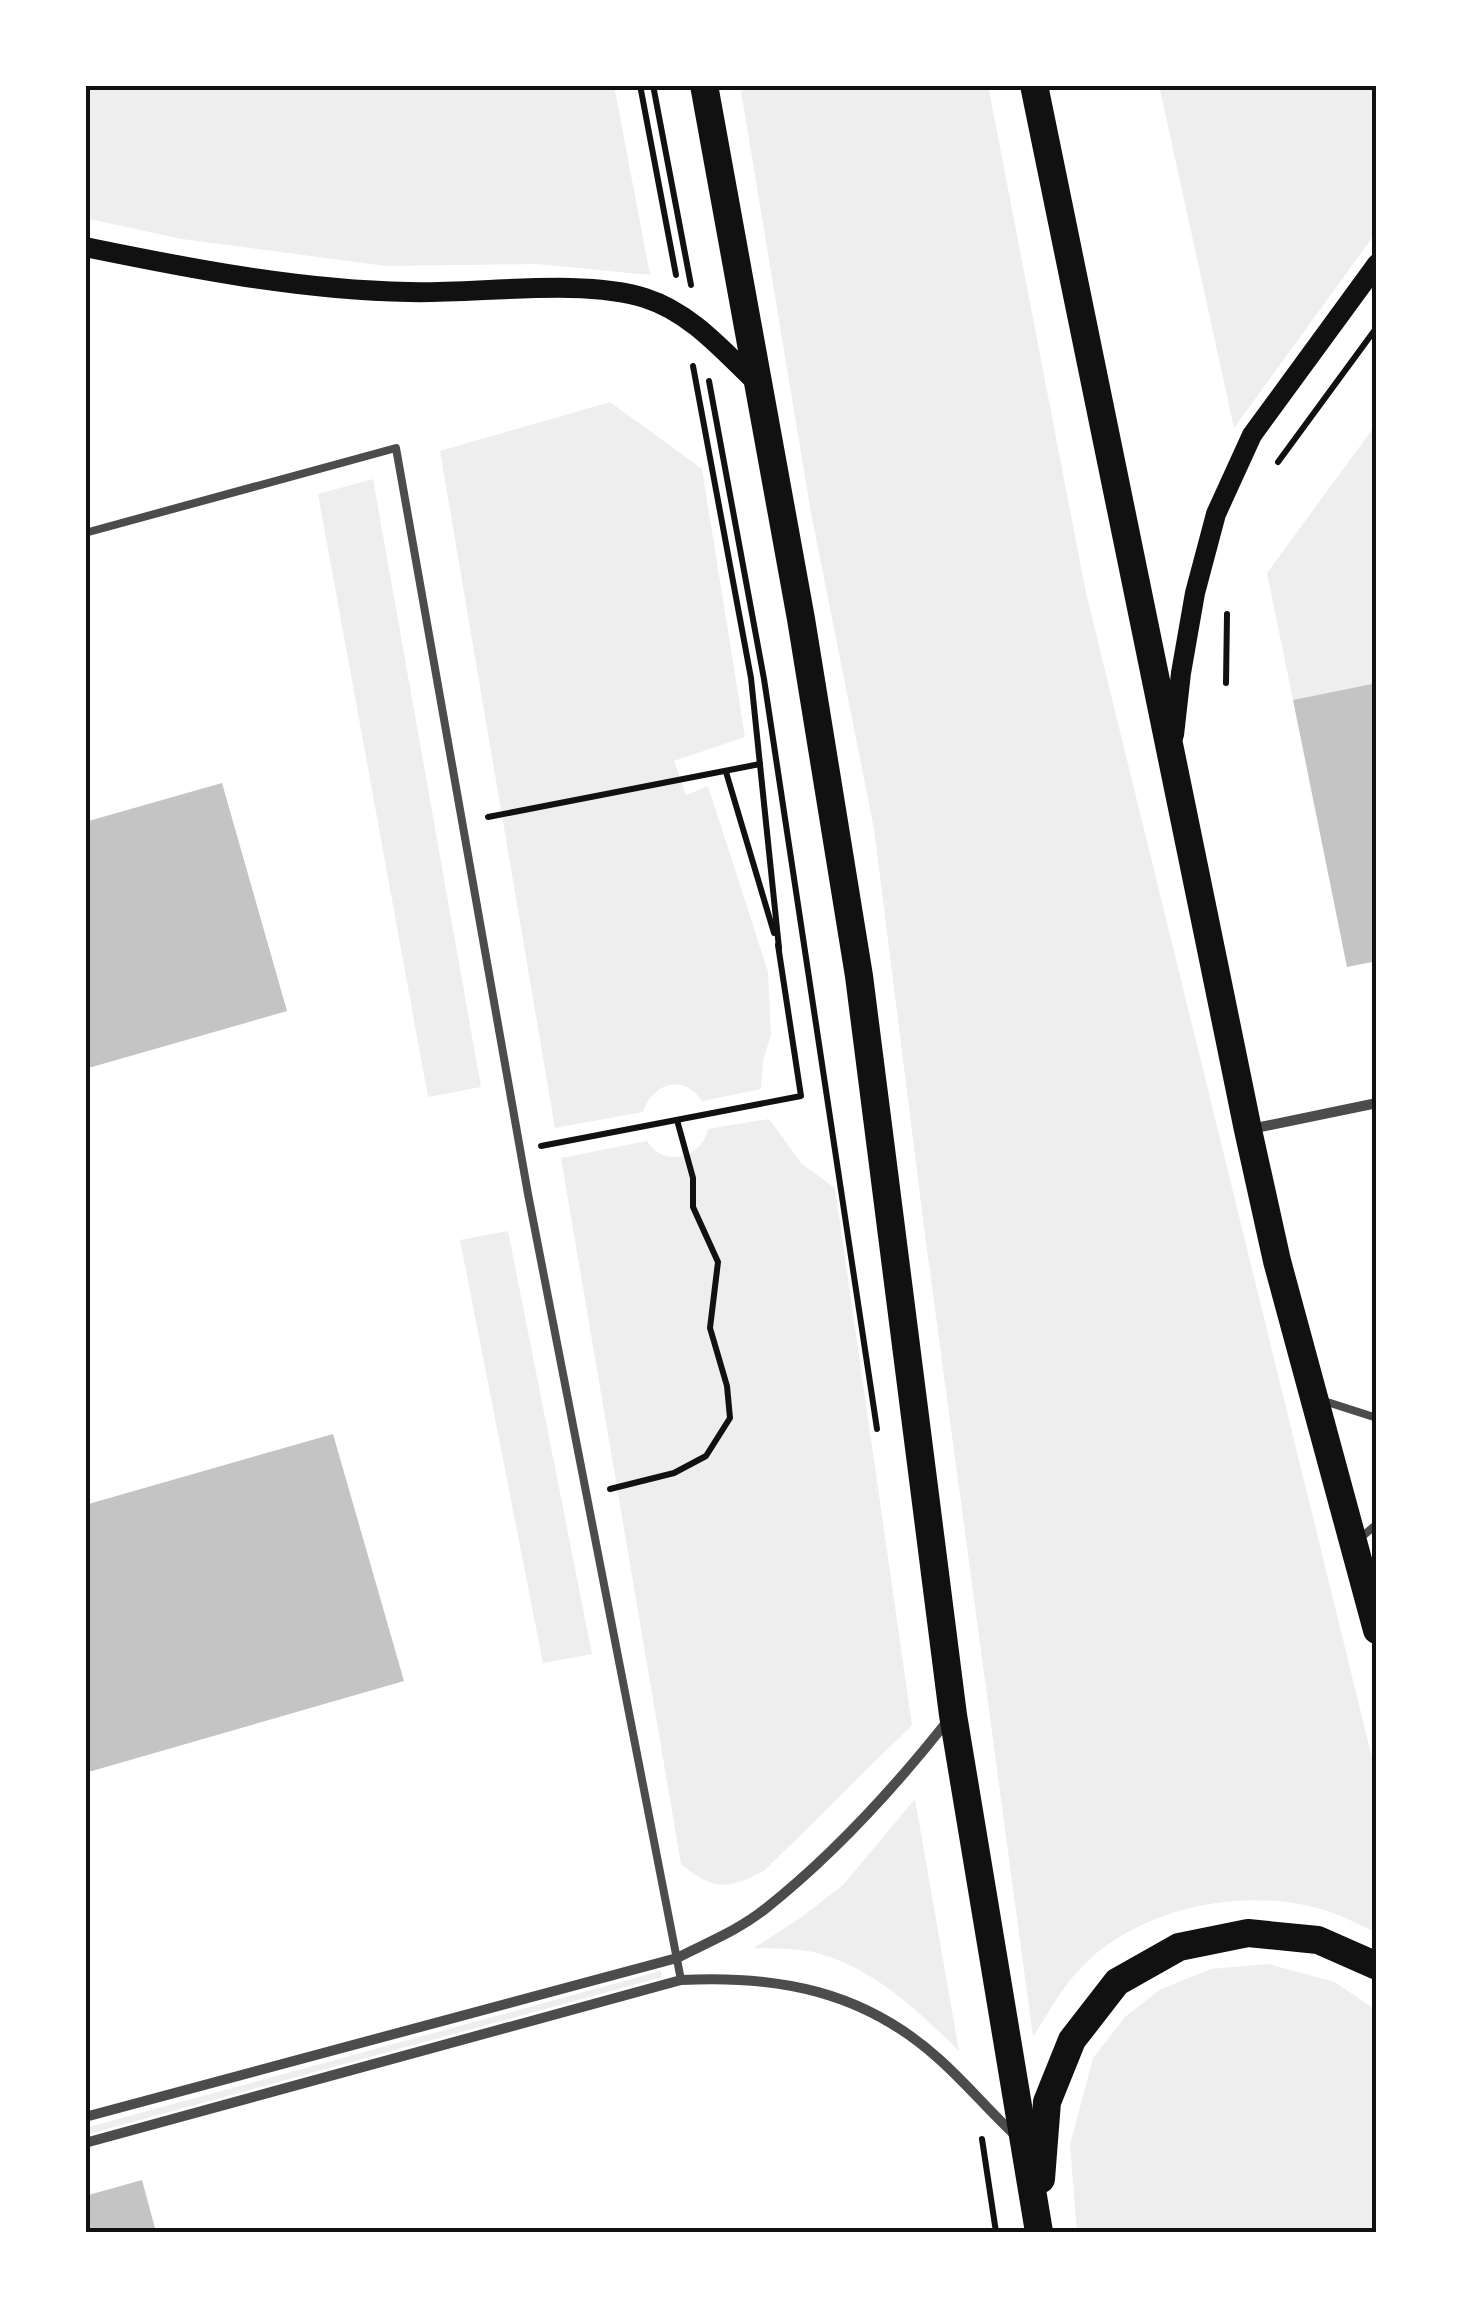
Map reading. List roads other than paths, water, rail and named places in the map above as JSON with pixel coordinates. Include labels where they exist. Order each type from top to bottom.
[{"type":"highway","points":[[704,85],[860,976],[953,1715],[1039,2232]]},
{"type":"highway","points":[[1034,85],[1277,1261],[1377,1630]]},
{"type":"highway","points":[[1039,2232],[1047,2102],[1072,2040],[1117,1982],[1179,1947],[1248,1933],[1318,1940],[1377,1966]]},
{"type":"main road","points":[[85,247],[231,277],[407,292],[583,289],[644,297],[691,322],[759,385]]},
{"type":"main road","points":[[1172,752],[1180,672],[1216,514],[1252,435],[1377,264]]},
{"type":"street","points":[[1248,1130],[1377,1102]]},
{"type":"street","points":[[85,2117],[676,1958],[749,1920],[789,1888],[909,1770],[953,1715]]},
{"type":"street","points":[[85,2143],[681,1980],[739,1977],[792,1985],[847,2000],[900,2029],[940,2059],[1024,2143]]},
{"type":"lane","points":[[85,532],[396,448],[528,1194],[681,1980]]},
{"type":"lane","points":[[1315,1398],[1377,1418]]},
{"type":"lane","points":[[1355,1543],[1377,1524]]}]
